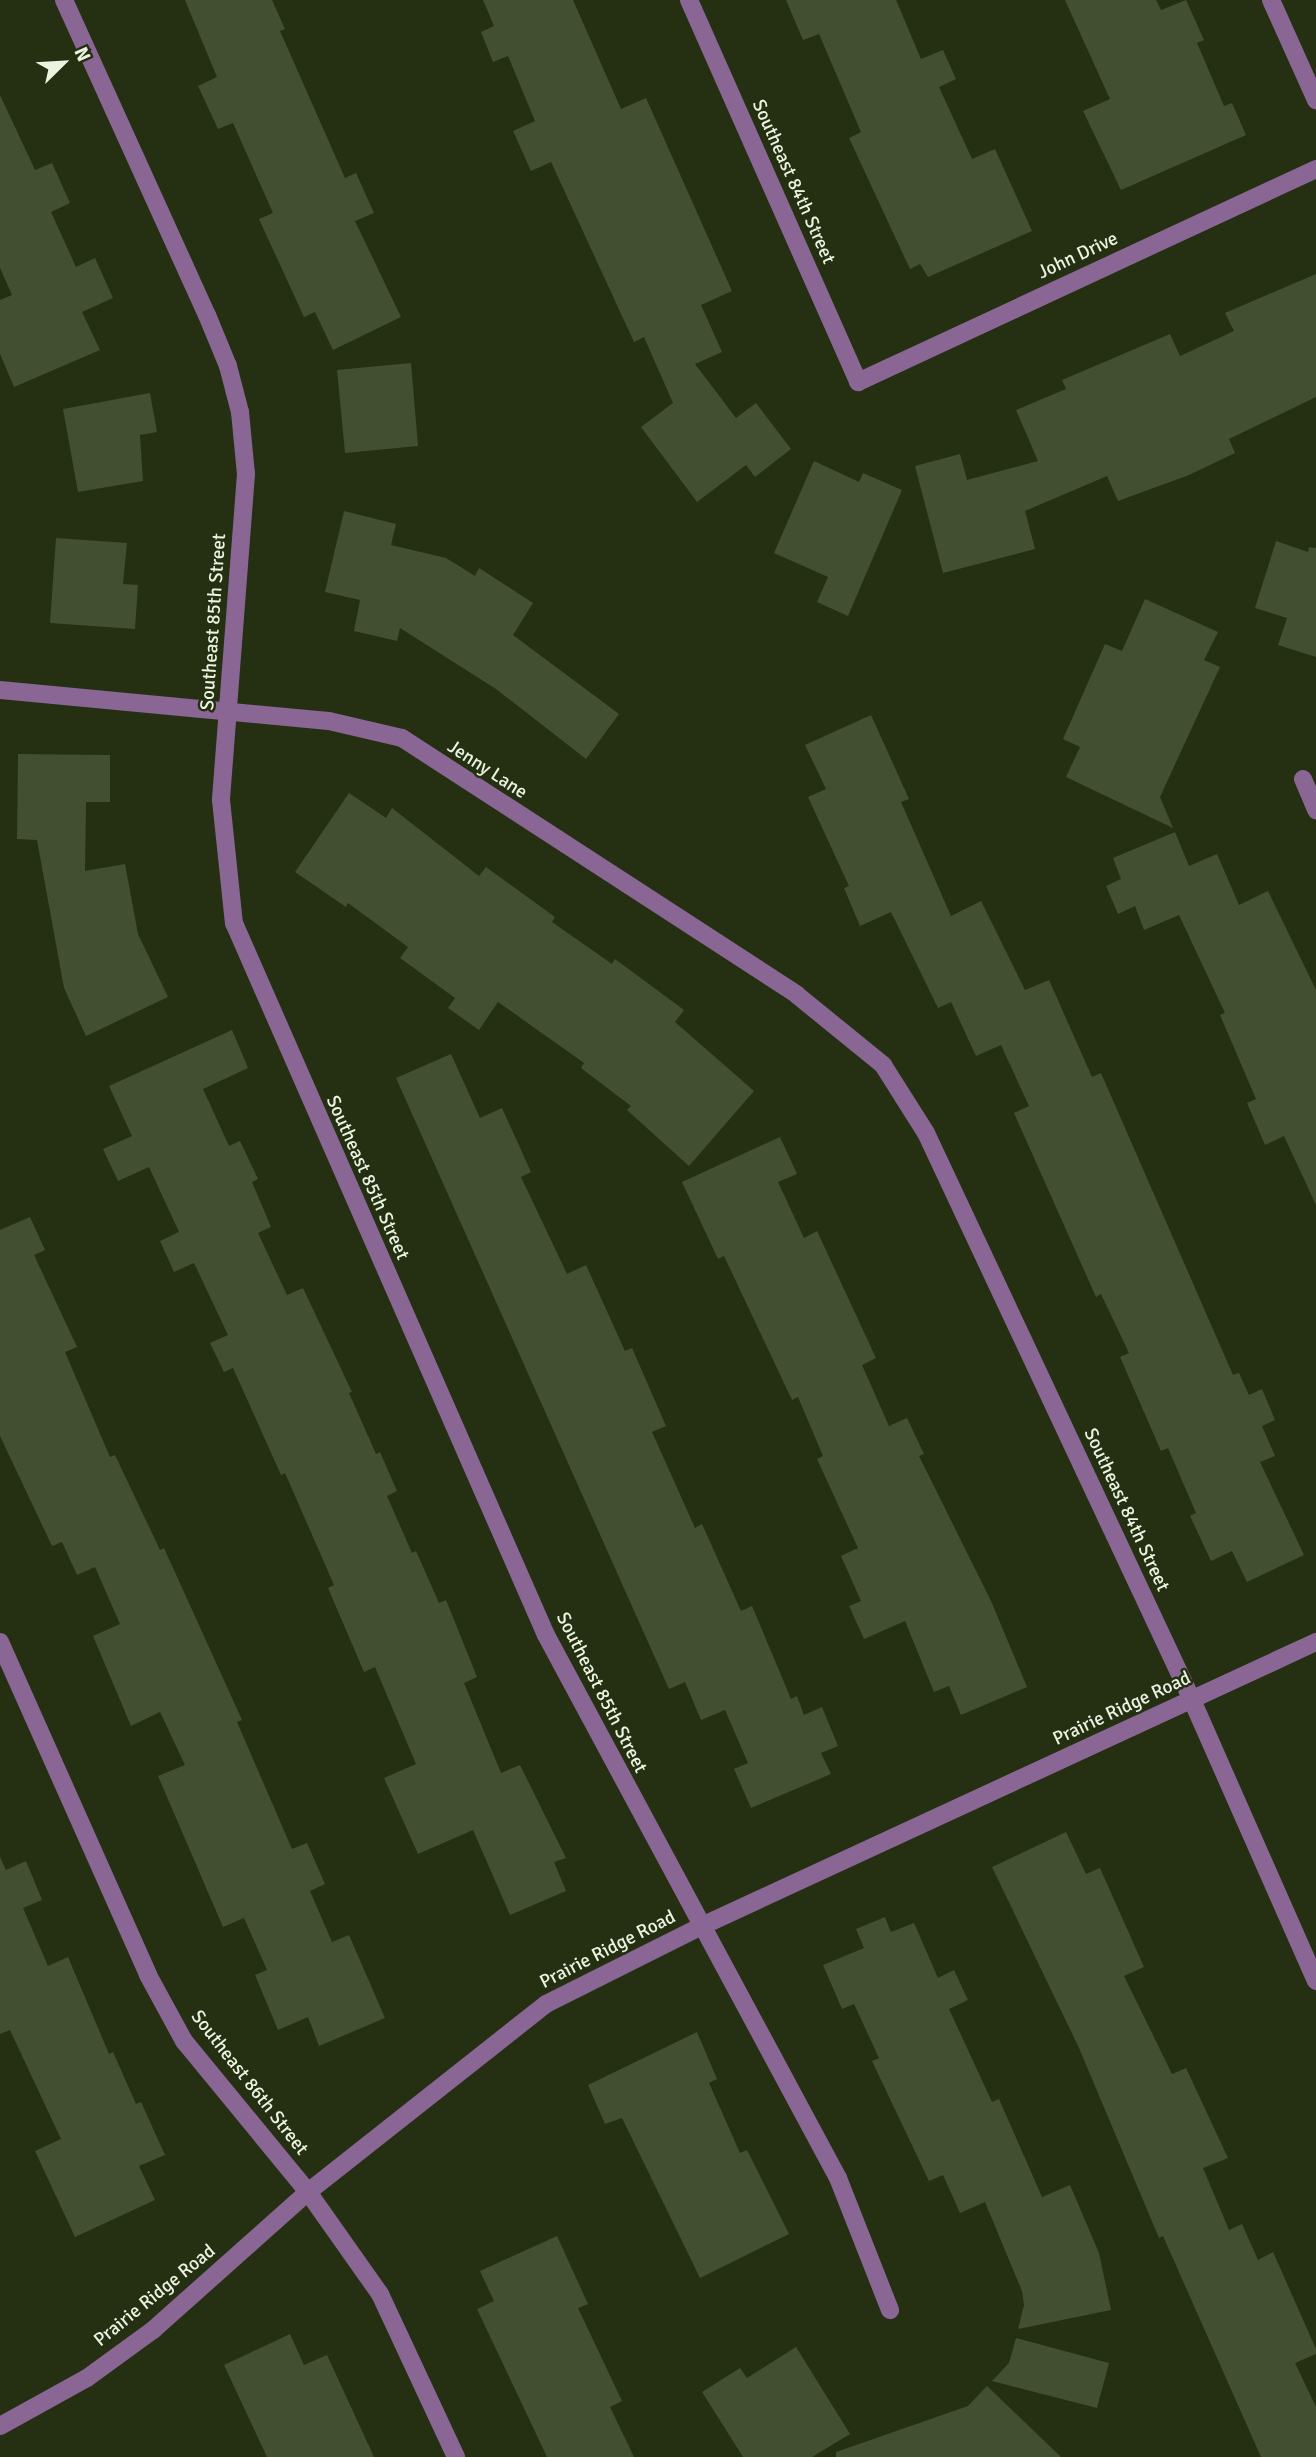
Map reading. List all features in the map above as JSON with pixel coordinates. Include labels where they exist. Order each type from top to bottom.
[{"type":"street","name":"Southeast 85th Street","points":[[64,0],[207,315],[228,366],[240,412],[246,474],[221,800],[234,923],[251,970],[546,1635],[647,1830],[704,1925],[838,2178],[890,2310]]},
{"type":"street","name":"Southeast 84th Street","points":[[689,0],[858,382]]},
{"type":"street","points":[[1271,0],[1316,100]]},
{"type":"street","name":"John Drive","points":[[858,382],[1316,169]]},
{"type":"street","name":"Jenny Lane","points":[[0,690],[228,710],[329,722],[402,738],[797,995],[846,1031],[883,1065]]},
{"type":"street","points":[[1303,779],[1316,810]]},
{"type":"street","name":"Southeast 84th Street","points":[[883,1065],[926,1133],[1192,1700],[1316,1981]]},
{"type":"street","name":"Southeast 86th Street","points":[[0,1642],[148,1975],[184,2041],[309,2192],[380,2294],[456,2457]]},
{"type":"street","name":"Prairie Ridge Road","points":[[0,2426],[87,2378],[153,2330],[309,2192],[546,2004],[704,1925],[1316,1642]]},
{"type":"building","points":[[185,0],[272,0],[285,29],[280,31],[345,178],[356,173],[374,213],[355,221],[401,317],[333,350],[315,312],[304,317],[259,219],[273,213],[233,123],[218,129],[198,86],[217,77]]},
{"type":"building","points":[[483,0],[573,0],[621,109],[646,98],[732,291],[701,305],[722,352],[695,364],[736,418],[756,403],[791,449],[755,477],[746,465],[697,502],[641,427],[673,403],[644,337],[634,342],[551,162],[531,171],[513,131],[535,121],[508,56],[493,62],[481,32],[494,26]]},
{"type":"building","points":[[786,0],[896,0],[921,59],[943,50],[956,79],[939,87],[972,159],[995,149],[1032,231],[928,277],[920,264],[910,269],[849,138],[861,132],[819,34],[803,40]]},
{"type":"building","points":[[1065,0],[1156,0],[1161,10],[1186,0],[1204,40],[1197,43],[1224,106],[1232,103],[1246,135],[1121,190],[1083,111],[1110,99]]},
{"type":"building","points":[[0,95],[35,170],[52,163],[70,203],[51,212],[76,267],[95,258],[113,298],[82,312],[100,350],[14,387],[0,354],[0,300],[12,295],[0,268]]},
{"type":"building","points":[[1316,274],[1316,397],[1229,439],[1235,453],[1189,475],[1118,501],[1107,476],[1025,511],[1035,549],[943,573],[915,466],[960,454],[967,480],[1038,461],[1016,410],[1066,389],[1062,380],[1170,334],[1180,356],[1234,331],[1225,313]]},
{"type":"building","points":[[411,363],[418,446],[345,453],[337,370]]},
{"type":"building","points":[[150,393],[157,432],[140,435],[143,481],[78,492],[63,409]]},
{"type":"building","points":[[814,461],[859,482],[863,473],[902,490],[848,616],[817,602],[828,577],[774,553]]},
{"type":"building","points":[[344,511],[396,524],[391,545],[446,558],[475,576],[479,568],[533,603],[513,635],[619,714],[586,759],[496,689],[400,628],[397,641],[354,631],[360,600],[325,592]]},
{"type":"building","points":[[56,538],[127,543],[123,584],[138,585],[135,629],[50,623]]},
{"type":"building","points":[[1276,541],[1308,552],[1309,547],[1316,548],[1316,657],[1278,645],[1287,618],[1255,608]]},
{"type":"building","points":[[1145,599],[1218,632],[1204,660],[1220,667],[1160,797],[1173,828],[1066,777],[1080,747],[1063,739],[1105,644],[1122,651]]},
{"type":"building","points":[[871,715],[909,799],[901,802],[951,916],[981,901],[1025,990],[1049,980],[1092,1077],[1101,1073],[1233,1375],[1239,1373],[1249,1395],[1262,1389],[1275,1420],[1262,1426],[1275,1456],[1260,1462],[1304,1555],[1247,1582],[1232,1551],[1211,1561],[1190,1516],[1196,1513],[1168,1448],[1161,1451],[1120,1357],[1129,1353],[1101,1294],[1096,1297],[1014,1113],[1029,1106],[1001,1045],[976,1056],[951,1002],[938,1008],[891,912],[860,926],[844,888],[849,886],[808,797],[826,789],[805,745]]},
{"type":"building","points":[[18,754],[110,755],[110,802],[86,802],[85,871],[125,864],[138,934],[168,997],[86,1036],[64,988],[37,840],[17,839]]},
{"type":"building","points":[[349,793],[386,818],[392,808],[479,876],[486,867],[555,917],[552,922],[612,964],[615,959],[684,1010],[675,1022],[754,1091],[689,1166],[627,1110],[631,1106],[581,1068],[584,1063],[498,1002],[479,1030],[448,1008],[455,998],[400,958],[408,947],[348,903],[346,907],[295,872]]},
{"type":"building","points":[[1175,832],[1189,866],[1217,854],[1239,905],[1268,891],[1316,990],[1316,1205],[1284,1136],[1265,1145],[1247,1103],[1256,1099],[1220,1015],[1225,1013],[1179,915],[1144,930],[1135,906],[1118,914],[1106,886],[1121,879],[1113,858]]},
{"type":"building","points":[[232,1030],[248,1068],[203,1089],[229,1146],[240,1141],[258,1179],[252,1182],[271,1227],[258,1233],[287,1295],[303,1288],[352,1392],[349,1393],[376,1454],[380,1452],[397,1491],[387,1496],[412,1553],[416,1551],[439,1603],[446,1600],[477,1677],[464,1683],[501,1773],[520,1765],[566,1858],[554,1862],[566,1891],[510,1915],[473,1830],[418,1854],[384,1778],[416,1764],[375,1667],[364,1672],[328,1588],[334,1585],[285,1473],[281,1475],[233,1368],[224,1372],[210,1343],[228,1335],[194,1263],[174,1272],[160,1241],[179,1232],[149,1167],[118,1181],[103,1149],[132,1136],[109,1086]]},
{"type":"building","points":[[451,1054],[480,1118],[502,1108],[531,1172],[521,1177],[567,1274],[586,1265],[625,1351],[632,1348],[666,1426],[652,1432],[695,1528],[702,1524],[741,1611],[752,1606],[791,1699],[797,1696],[804,1715],[822,1707],[838,1746],[821,1753],[831,1774],[751,1808],[734,1769],[748,1763],[725,1710],[701,1720],[685,1682],[669,1689],[396,1078]]},
{"type":"building","points":[[780,1137],[797,1174],[778,1182],[804,1238],[817,1231],[876,1358],[862,1365],[889,1426],[907,1418],[924,1454],[919,1456],[991,1601],[1027,1687],[961,1715],[949,1686],[934,1692],[905,1621],[864,1639],[849,1606],[861,1601],[841,1556],[858,1548],[817,1459],[823,1456],[798,1397],[792,1400],[724,1256],[718,1259],[682,1182]]},
{"type":"building","points":[[30,1217],[45,1250],[34,1255],[77,1347],[65,1352],[110,1457],[115,1455],[160,1550],[164,1548],[242,1720],[237,1722],[292,1849],[307,1843],[325,1884],[310,1891],[332,1942],[349,1935],[385,2018],[319,2046],[308,2017],[278,2030],[255,1975],[267,1970],[244,1918],[223,1927],[158,1776],[185,1765],[160,1712],[131,1726],[93,1636],[120,1624],[95,1567],[77,1575],[62,1542],[52,1546],[0,1436],[0,1230]]},
{"type":"building","points":[[1066,1832],[1086,1874],[1100,1868],[1144,1967],[1124,1976],[1172,2074],[1186,2068],[1228,2158],[1203,2168],[1229,2230],[1242,2224],[1258,2260],[1273,2252],[1316,2349],[1316,2354],[1295,2363],[1316,2407],[1316,2457],[1261,2457],[1163,2236],[1159,2238],[1079,2048],[992,1867]]},
{"type":"building","points":[[0,1857],[6,1870],[26,1861],[42,1900],[23,1908],[48,1966],[68,1957],[109,2054],[113,2052],[136,2104],[141,2102],[165,2155],[139,2166],[155,2200],[75,2237],[35,2151],[61,2139],[10,2030],[0,2034]]},
{"type":"building","points":[[885,1917],[891,1932],[914,1923],[938,1978],[954,1970],[968,2000],[949,2009],[992,2102],[999,2099],[1042,2197],[1070,2185],[1099,2253],[1111,2310],[1018,2329],[1024,2305],[1022,2291],[985,2202],[960,2213],[943,2175],[929,2181],[872,2061],[879,2058],[854,2004],[842,2009],[823,1965],[864,1948],[856,1929]]},
{"type":"building","points":[[697,2032],[717,2079],[709,2083],[740,2153],[747,2150],[789,2234],[700,2278],[622,2118],[605,2124],[588,2085]]},
{"type":"building","points":[[557,2236],[588,2304],[578,2308],[622,2401],[610,2407],[634,2457],[547,2457],[477,2309],[494,2301],[480,2271]]},
{"type":"building","points":[[290,2334],[304,2365],[327,2355],[374,2457],[267,2457],[224,2365]]},
{"type":"building","points":[[1016,2338],[1109,2363],[1097,2408],[992,2381],[1009,2363]]},
{"type":"building","points":[[796,2347],[850,2434],[812,2457],[743,2457],[702,2392],[740,2368],[747,2378]]},
{"type":"building","points":[[987,2386],[1061,2457],[836,2457],[836,2452],[968,2406]]}]
